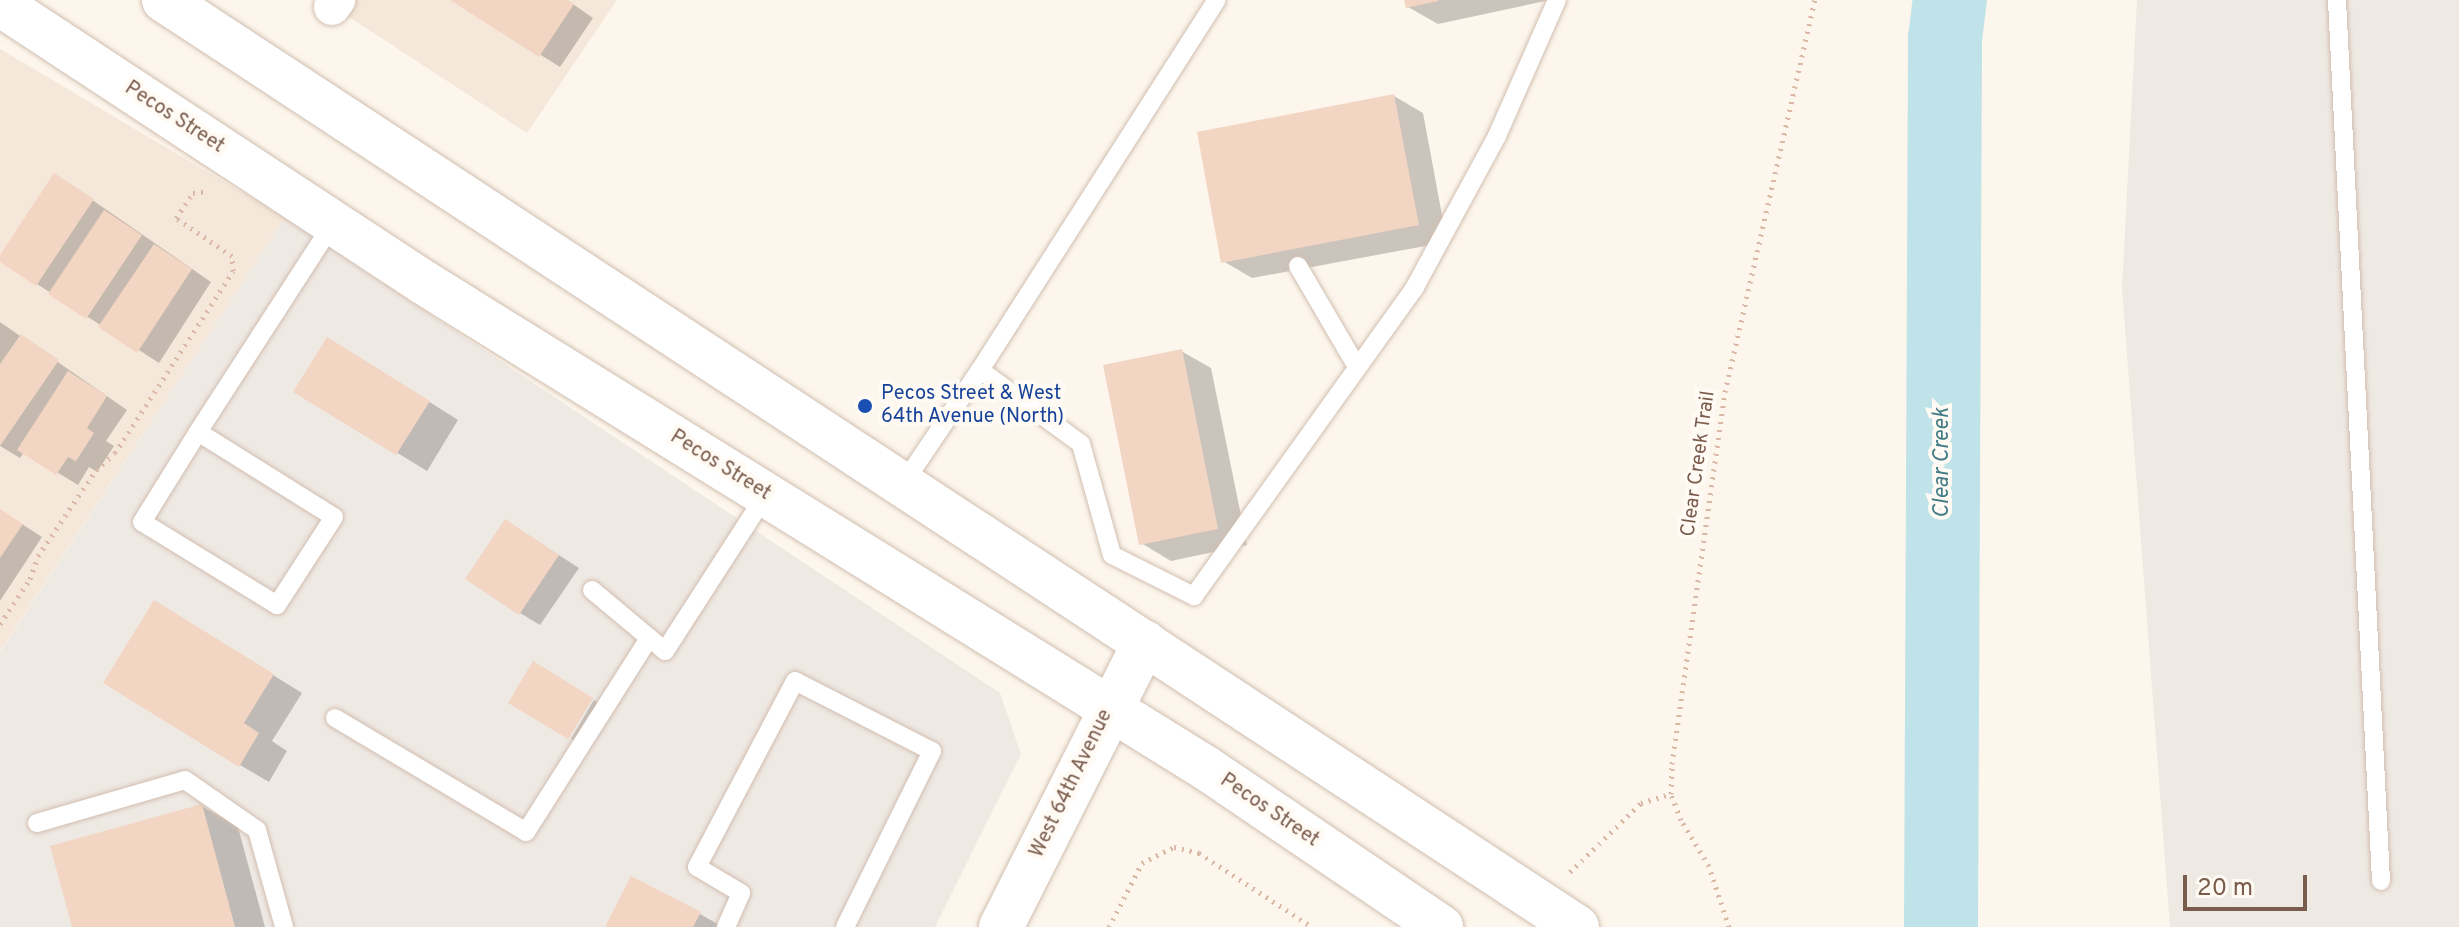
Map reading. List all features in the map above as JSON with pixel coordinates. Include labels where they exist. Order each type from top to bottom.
[{"type":"main road","points":[[164,0],[1577,927]]},
{"type":"main road","name":"Pecos Street","points":[[0,4],[333,223],[1109,707],[1441,927]]},
{"type":"main road","name":"West 64th Avenue","points":[[1001,927],[1109,707],[1145,642]]},
{"type":"lane","points":[[903,485],[1217,0]]},
{"type":"lane","points":[[980,370],[1081,444],[1112,555],[1194,596],[1415,287],[1497,136],[1557,0]]},
{"type":"lane","points":[[2337,0],[2381,881]]},
{"type":"lane","points":[[198,432],[334,517],[277,605],[142,522],[198,432],[333,223]]},
{"type":"lane","points":[[1298,266],[1357,367]]},
{"type":"lane","points":[[592,590],[665,651],[766,494]]},
{"type":"lane","points":[[335,718],[526,832],[649,638]]},
{"type":"lane","points":[[726,927],[741,893],[697,867],[795,681],[932,751],[845,927]]},
{"type":"lane","points":[[37,823],[185,780],[257,830],[284,927]]},
{"type":"path","name":"Clear Creek Trail","points":[[1671,794],[1725,392],[1815,0]]},
{"type":"path","points":[[0,624],[30,579],[38,556],[96,470],[115,453],[233,271],[232,256],[176,218],[193,193],[215,189]]},
{"type":"path","points":[[1565,876],[1641,803],[1671,794],[1709,866],[1729,927]]},
{"type":"path","points":[[1109,927],[1142,863],[1174,847],[1199,853],[1312,927]]},
{"type":"shaded area","points":[[323,0],[617,0],[527,133]]},
{"type":"shaded area","points":[[2137,0],[2459,0],[2459,927],[2170,927],[2122,288]]},
{"type":"shaded area","points":[[0,49],[285,218],[0,651]]},
{"type":"shaded area","points":[[285,218],[1000,693],[1021,754],[935,927],[0,927],[0,652]]},
{"type":"building","points":[[450,0],[567,0],[574,4],[539,57]]},
{"type":"building","points":[[1404,0],[1438,0],[1438,1],[1406,8]]},
{"type":"building","points":[[1394,94],[1419,225],[1221,263],[1197,132]]},
{"type":"building","points":[[54,173],[94,199],[36,286],[0,262],[0,255]]},
{"type":"building","points":[[104,210],[142,235],[86,319],[48,294]]},
{"type":"building","points":[[154,244],[192,269],[137,353],[98,327]]},
{"type":"building","points":[[21,334],[59,360],[0,446],[0,364]]},
{"type":"building","points":[[327,337],[430,401],[396,455],[293,392]]},
{"type":"building","points":[[1182,349],[1218,529],[1139,545],[1103,365]]},
{"type":"building","points":[[68,371],[107,396],[87,428],[94,433],[76,461],[68,457],[56,475],[17,450]]},
{"type":"building","points":[[0,509],[23,524],[0,558]]},
{"type":"building","points":[[505,519],[559,555],[519,615],[465,579]]},
{"type":"building","points":[[154,600],[274,674],[244,723],[259,733],[239,767],[103,683]]},
{"type":"building","points":[[533,661],[593,698],[568,739],[508,703]]},
{"type":"building","points":[[202,804],[235,927],[72,927],[50,846]]},
{"type":"building","points":[[631,876],[701,912],[693,927],[605,927]]},
{"type":"waterway","name":"Clear Creek","points":[[1941,927],[1945,39],[1950,0]]},
{"type":"place","name":"Pecos Street & West 64th Avenue (North)","points":[[865,406]]}]
